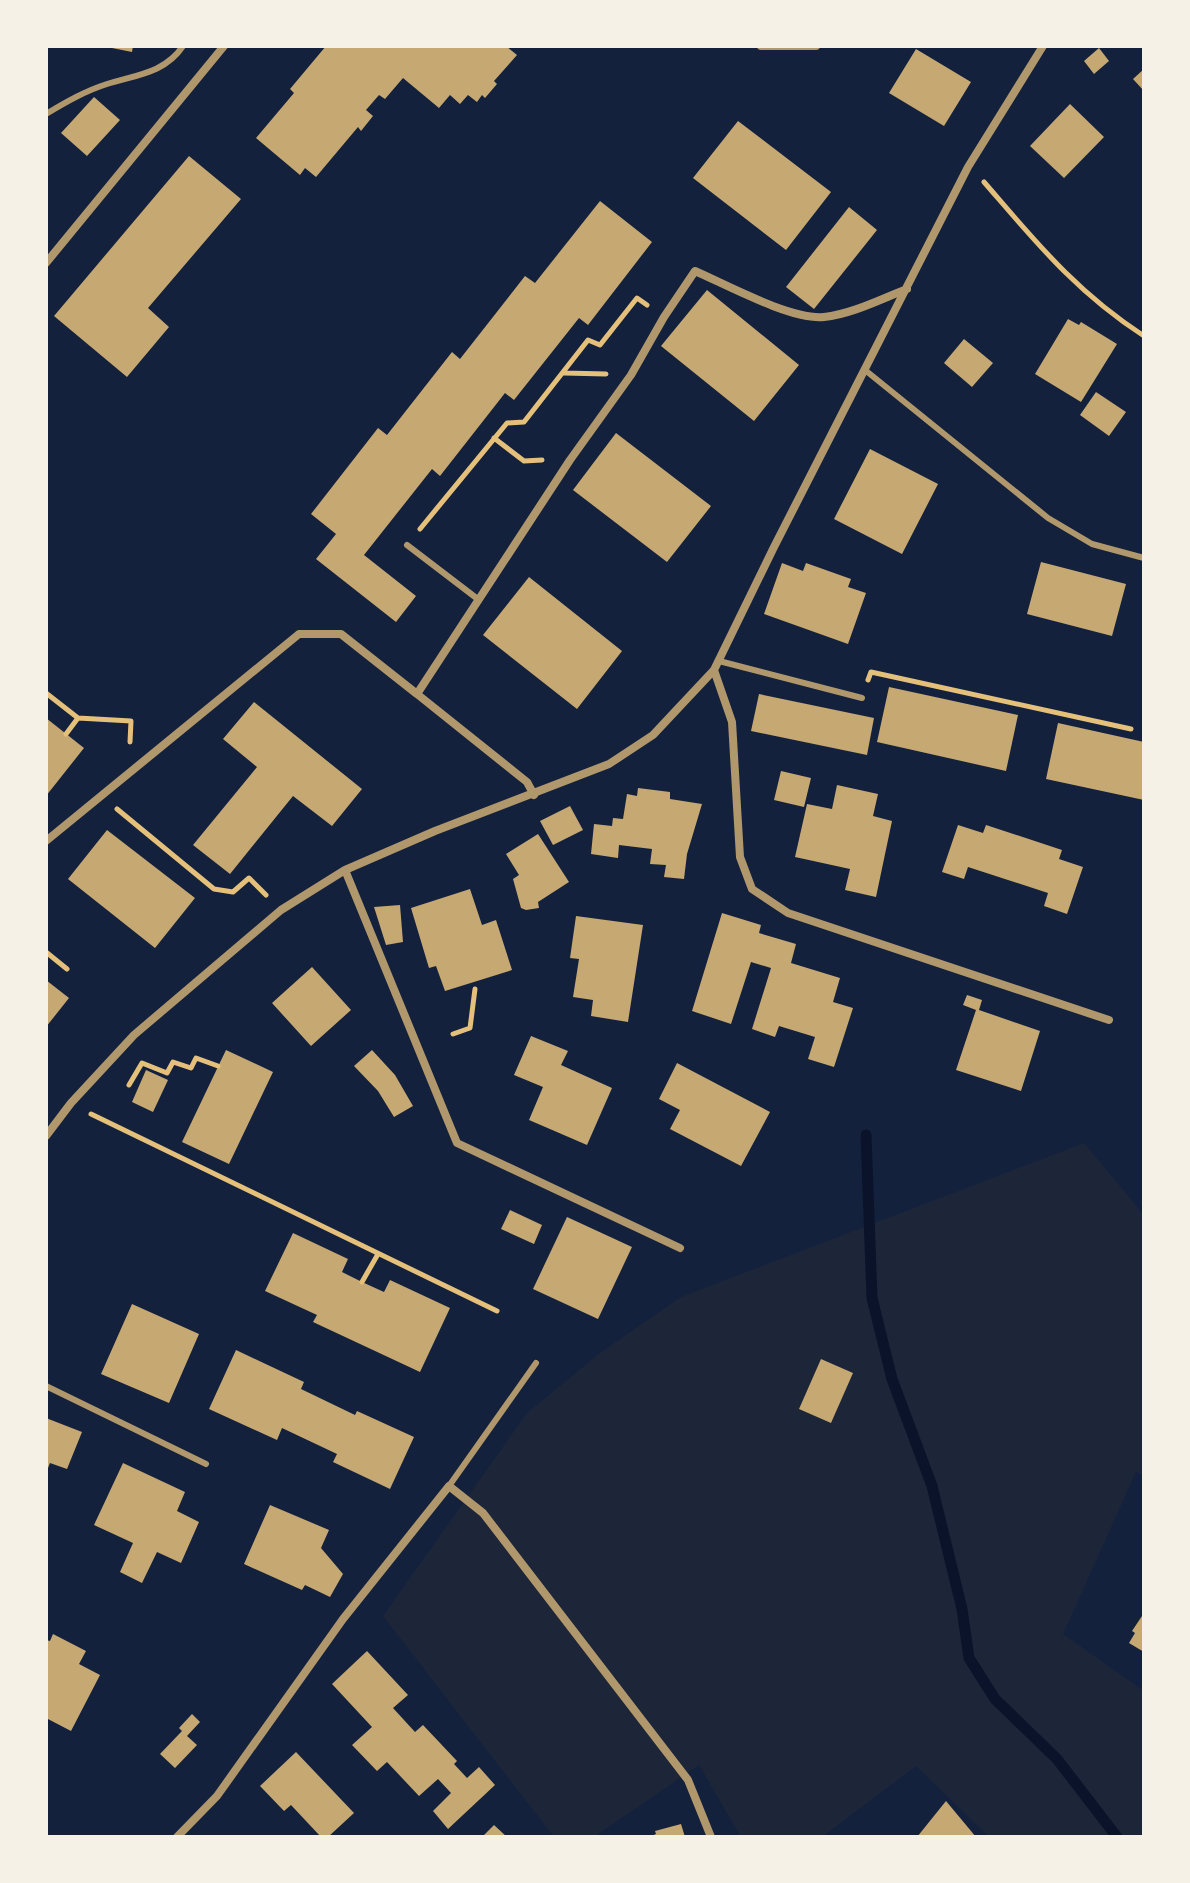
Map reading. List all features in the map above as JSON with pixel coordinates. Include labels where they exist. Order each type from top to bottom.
[{"type":"street","points":[[46,263],[224,46]]},
{"type":"street","points":[[761,46],[816,46]]},
{"type":"street","points":[[46,1136],[71,1103],[134,1035],[281,910],[345,870],[435,831],[609,764],[653,735],[714,670],[968,167],[1043,46]]},
{"type":"street","points":[[417,694],[570,460],[631,375],[695,271],[803,317],[825,317],[855,310],[907,289]]},
{"type":"street","points":[[46,841],[299,634],[341,634],[527,782],[534,795]]},
{"type":"street","points":[[714,670],[732,722],[740,857],[752,889],[788,913],[1109,1020]]},
{"type":"street","points":[[345,870],[457,1143],[680,1248]]},
{"type":"street","points":[[177,1837],[217,1796],[343,1619],[449,1486],[483,1513],[688,1780],[711,1837]]},
{"type":"lane","points":[[46,114],[72,98],[108,84],[151,73],[175,57],[183,46]]},
{"type":"lane","points":[[865,370],[1048,518],[1092,544],[1144,558]]},
{"type":"lane","points":[[407,545],[479,600]]},
{"type":"lane","points":[[719,661],[862,698]]},
{"type":"lane","points":[[449,1486],[536,1363]]},
{"type":"lane","points":[[46,1386],[206,1464]]},
{"type":"path","points":[[986,185],[1047,257],[1108,312],[1144,336]]},
{"type":"path","points":[[407,545],[507,423],[524,422],[588,340],[600,345],[637,298],[664,317]]},
{"type":"path","points":[[563,373],[631,375]]},
{"type":"path","points":[[494,438],[524,461],[570,460]]},
{"type":"path","points":[[862,698],[871,672],[1131,729]]},
{"type":"path","points":[[46,694],[78,718],[131,721],[129,754],[138,763]]},
{"type":"path","points":[[66,734],[78,718]]},
{"type":"path","points":[[101,796],[214,889],[233,892],[249,878],[269,899]]},
{"type":"path","points":[[46,952],[67,969]]},
{"type":"path","points":[[453,1034],[470,1028],[475,989]]},
{"type":"path","points":[[129,1085],[142,1063],[167,1073],[173,1062],[191,1068],[196,1058],[218,1066]]},
{"type":"path","points":[[89,1113],[497,1311]]},
{"type":"path","points":[[362,1282],[378,1254]]},
{"type":"shaded area","points":[[1084,1143],[1144,1215],[1144,1476],[1136,1472],[1063,1634],[1144,1691],[1144,1837],[989,1837],[916,1766],[822,1837],[741,1837],[699,1765],[594,1837],[554,1837],[383,1616],[527,1413],[600,1353],[681,1297]]},
{"type":"building","points":[[102,46],[133,46],[132,52]]},
{"type":"building","points":[[326,46],[506,46],[517,55],[494,81],[497,84],[477,102],[468,95],[460,104],[450,95],[439,108],[403,78],[385,99],[379,95],[366,110],[373,116],[361,131],[358,127],[316,177],[305,168],[300,175],[256,138],[294,93],[290,89]]},
{"type":"building","points":[[1099,48],[1109,61],[1094,74],[1084,61]]},
{"type":"building","points":[[916,49],[971,82],[944,126],[889,93]]},
{"type":"building","points":[[1144,69],[1144,91],[1133,79]]},
{"type":"building","points":[[94,97],[120,120],[87,156],[61,133]]},
{"type":"building","points":[[1070,104],[1104,137],[1064,178],[1030,146]]},
{"type":"building","points":[[738,121],[831,192],[786,250],[693,178]]},
{"type":"building","points":[[189,156],[241,199],[148,308],[169,327],[127,377],[54,316]]},
{"type":"building","points":[[600,201],[652,242],[588,325],[579,318],[514,400],[505,393],[440,476],[432,469],[364,555],[416,596],[396,622],[316,559],[336,534],[311,514],[378,428],[387,435],[452,352],[460,359],[525,276],[535,283]]},
{"type":"building","points":[[849,207],[877,230],[814,309],[786,287]]},
{"type":"building","points":[[707,290],[799,365],[754,421],[661,346]]},
{"type":"building","points":[[1068,319],[1079,325],[1081,322],[1117,344],[1081,402],[1035,374]]},
{"type":"building","points":[[964,339],[993,363],[972,387],[944,363]]},
{"type":"building","points":[[1096,392],[1126,412],[1109,436],[1080,415]]},
{"type":"building","points":[[616,433],[711,506],[667,562],[573,490]]},
{"type":"building","points":[[870,449],[938,484],[902,554],[834,519]]},
{"type":"building","points":[[1041,562],[1126,584],[1112,636],[1027,614]]},
{"type":"building","points":[[782,563],[803,571],[806,563],[851,579],[848,587],[866,593],[848,644],[764,614]]},
{"type":"building","points":[[529,577],[622,651],[577,709],[483,635]]},
{"type":"building","points":[[889,687],[1018,715],[1006,771],[877,742]]},
{"type":"building","points":[[759,694],[874,718],[867,755],[751,731]]},
{"type":"building","points":[[254,702],[362,789],[332,826],[293,796],[230,874],[193,845],[257,767],[223,739]]},
{"type":"building","points":[[46,718],[84,748],[46,796]]},
{"type":"building","points":[[1058,723],[1144,742],[1144,800],[1046,779]]},
{"type":"building","points":[[781,771],[811,778],[804,807],[774,800]]},
{"type":"building","points":[[837,785],[878,794],[873,816],[892,821],[876,897],[845,890],[850,869],[795,857],[807,804],[832,809]]},
{"type":"building","points":[[638,788],[670,792],[670,799],[702,804],[687,854],[684,879],[664,877],[666,865],[650,864],[652,849],[619,845],[618,858],[591,854],[594,824],[612,826],[613,818],[623,819],[627,794],[637,796]]},
{"type":"building","points":[[570,806],[583,830],[553,845],[540,821]]},
{"type":"building","points":[[958,825],[983,833],[986,825],[1062,850],[1059,859],[1083,867],[1067,914],[1044,906],[1048,893],[968,867],[964,879],[942,872]]},
{"type":"building","points":[[107,830],[195,898],[155,948],[68,879]]},
{"type":"building","points":[[538,834],[569,882],[538,902],[539,908],[526,910],[521,908],[513,879],[519,875],[506,854]]},
{"type":"building","points":[[470,889],[482,925],[496,920],[512,970],[445,991],[436,966],[429,968],[411,908]]},
{"type":"building","points":[[400,905],[403,942],[386,945],[374,907]]},
{"type":"building","points":[[722,913],[761,925],[759,933],[796,944],[791,963],[840,978],[833,1002],[853,1008],[834,1067],[808,1059],[815,1037],[779,1026],[775,1037],[752,1029],[771,968],[751,962],[731,1024],[692,1011]]},
{"type":"building","points":[[576,916],[643,925],[628,1022],[591,1016],[593,1000],[573,997],[579,959],[570,958]]},
{"type":"building","points":[[312,967],[351,1010],[311,1046],[272,1003]]},
{"type":"building","points":[[46,980],[69,998],[46,1027]]},
{"type":"building","points":[[967,995],[982,1000],[979,1010],[1040,1031],[1021,1091],[956,1070],[976,1010],[963,1005]]},
{"type":"building","points":[[531,1036],[568,1051],[561,1065],[612,1088],[587,1145],[529,1120],[543,1087],[514,1075]]},
{"type":"building","points":[[226,1050],[273,1072],[229,1164],[182,1142]]},
{"type":"building","points":[[372,1050],[395,1075],[413,1106],[394,1117],[378,1091],[354,1066]]},
{"type":"building","points":[[677,1063],[770,1112],[741,1166],[670,1129],[680,1110],[659,1099]]},
{"type":"building","points":[[146,1070],[168,1080],[153,1112],[132,1102]]},
{"type":"building","points":[[510,1210],[542,1225],[534,1244],[501,1229]]},
{"type":"building","points":[[567,1217],[632,1247],[598,1319],[533,1289]]},
{"type":"building","points":[[293,1233],[348,1259],[342,1272],[362,1282],[384,1292],[390,1280],[450,1308],[420,1372],[313,1322],[317,1315],[265,1291]]},
{"type":"building","points":[[132,1304],[199,1334],[169,1403],[101,1374]]},
{"type":"building","points":[[236,1350],[304,1382],[301,1389],[355,1415],[357,1411],[414,1437],[390,1489],[333,1462],[337,1454],[282,1428],[277,1440],[209,1409]]},
{"type":"building","points":[[821,1359],[853,1373],[831,1423],[799,1409]]},
{"type":"building","points":[[46,1418],[82,1432],[67,1469],[50,1463],[46,1473]]},
{"type":"building","points":[[123,1463],[185,1492],[177,1511],[199,1522],[181,1563],[157,1552],[142,1583],[120,1572],[133,1543],[94,1525]]},
{"type":"building","points":[[270,1505],[329,1530],[321,1548],[343,1574],[330,1597],[305,1585],[302,1590],[244,1564]]},
{"type":"building","points":[[1144,1613],[1144,1652],[1129,1643],[1135,1633],[1132,1631]]},
{"type":"building","points":[[53,1634],[86,1651],[79,1664],[100,1675],[71,1731],[46,1718],[46,1640],[50,1641]]},
{"type":"building","points":[[367,1651],[408,1695],[393,1708],[415,1732],[423,1725],[457,1761],[454,1764],[467,1778],[479,1767],[495,1785],[448,1829],[433,1811],[451,1793],[438,1779],[419,1796],[387,1762],[377,1771],[352,1745],[372,1727],[332,1684]]},
{"type":"building","points":[[192,1714],[200,1722],[187,1736],[197,1745],[175,1768],[160,1754],[182,1731],[179,1728]]},
{"type":"building","points":[[296,1752],[354,1813],[328,1837],[321,1837],[291,1805],[284,1811],[260,1786]]},
{"type":"building","points":[[946,1801],[976,1837],[917,1837]]},
{"type":"building","points":[[681,1824],[685,1837],[649,1837],[656,1834],[655,1831]]},
{"type":"building","points":[[494,1825],[507,1837],[482,1837]]},
{"type":"waterway","points":[[866,1135],[872,1298],[892,1379],[932,1486],[962,1609],[969,1658],[995,1699],[1057,1759],[1117,1837]]}]
